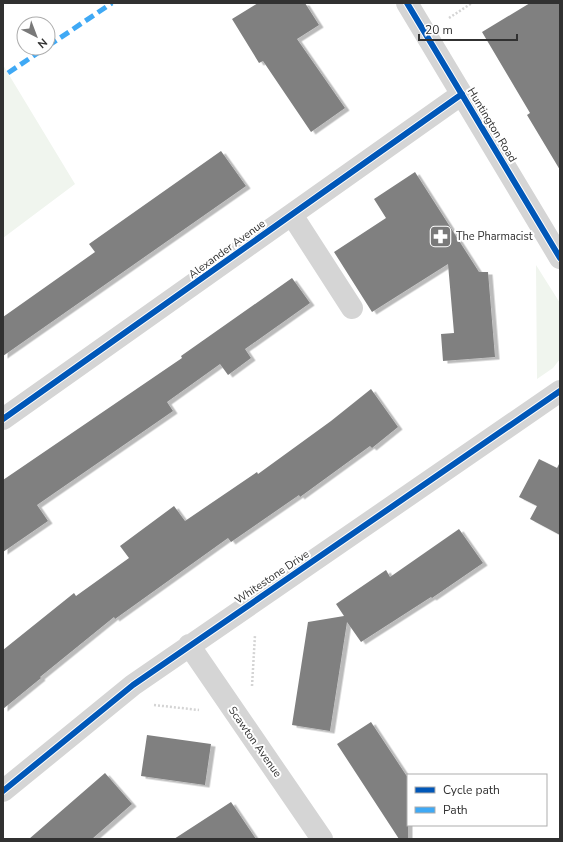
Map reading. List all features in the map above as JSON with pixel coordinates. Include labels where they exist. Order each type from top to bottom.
[{"type":"street","name":"Huntington Road","points":[[407,3],[560,258]]},
{"type":"street","name":"Alexander Avenue","points":[[3,419],[462,94]]},
{"type":"street","points":[[292,215],[352,308]]},
{"type":"street","name":"Whitestone Drive","points":[[3,791],[133,685],[560,391]]},
{"type":"street","name":"Scawton Avenue","points":[[189,645],[322,839]]},
{"type":"path","points":[[133,685],[148,704],[217,712],[251,710],[255,625],[243,609]]},
{"type":"shaded area","points":[[3,65],[75,184],[3,238]]},
{"type":"shaded area","points":[[536,265],[560,303],[560,359],[553,368],[537,379]]},
{"type":"building","points":[[258,3],[305,3],[319,25],[297,39],[345,108],[311,132],[263,61],[259,63],[232,19]]},
{"type":"building","points":[[530,3],[560,3],[560,170],[527,115],[530,113],[482,32]]},
{"type":"building","points":[[221,151],[246,186],[3,356],[3,317],[95,252],[89,244]]},
{"type":"building","points":[[415,172],[479,272],[488,272],[495,357],[443,361],[441,334],[454,333],[448,264],[372,312],[334,252],[386,218],[374,199]]},
{"type":"building","points":[[292,278],[310,303],[245,349],[251,358],[228,375],[220,364],[167,402],[173,411],[37,505],[48,521],[3,552],[3,480],[182,358],[181,356]]},
{"type":"building","points":[[371,389],[398,427],[372,448],[370,446],[300,497],[299,495],[231,542],[228,538],[115,619],[114,617],[3,709],[3,650],[74,593],[76,596],[129,558],[120,546],[174,506],[185,521],[257,472],[258,474],[331,421]]},
{"type":"building","points":[[539,459],[557,468],[560,462],[560,535],[530,519],[537,506],[519,497]]},
{"type":"building","points":[[459,529],[483,563],[432,598],[431,597],[361,642],[347,622],[330,731],[292,725],[308,622],[344,616],[336,604],[386,570],[390,577]]},
{"type":"building","points":[[371,722],[407,776],[408,839],[399,839],[337,744]]},
{"type":"building","points":[[147,735],[211,744],[205,785],[141,776]]},
{"type":"building","points":[[105,773],[132,804],[92,839],[29,839]]},
{"type":"building","points":[[231,802],[256,839],[174,839]]},
{"type":"marked path","points":[[56,41],[112,3]]},
{"type":"marked path","points":[[8,73],[33,56]]},
{"type":"cycle path","points":[[407,3],[560,258]]},
{"type":"cycle path","points":[[3,419],[462,94]]},
{"type":"cycle path","points":[[3,791],[133,685],[560,391]]},
{"type":"place","name":"The Pharmacist","points":[[440,236]]}]
